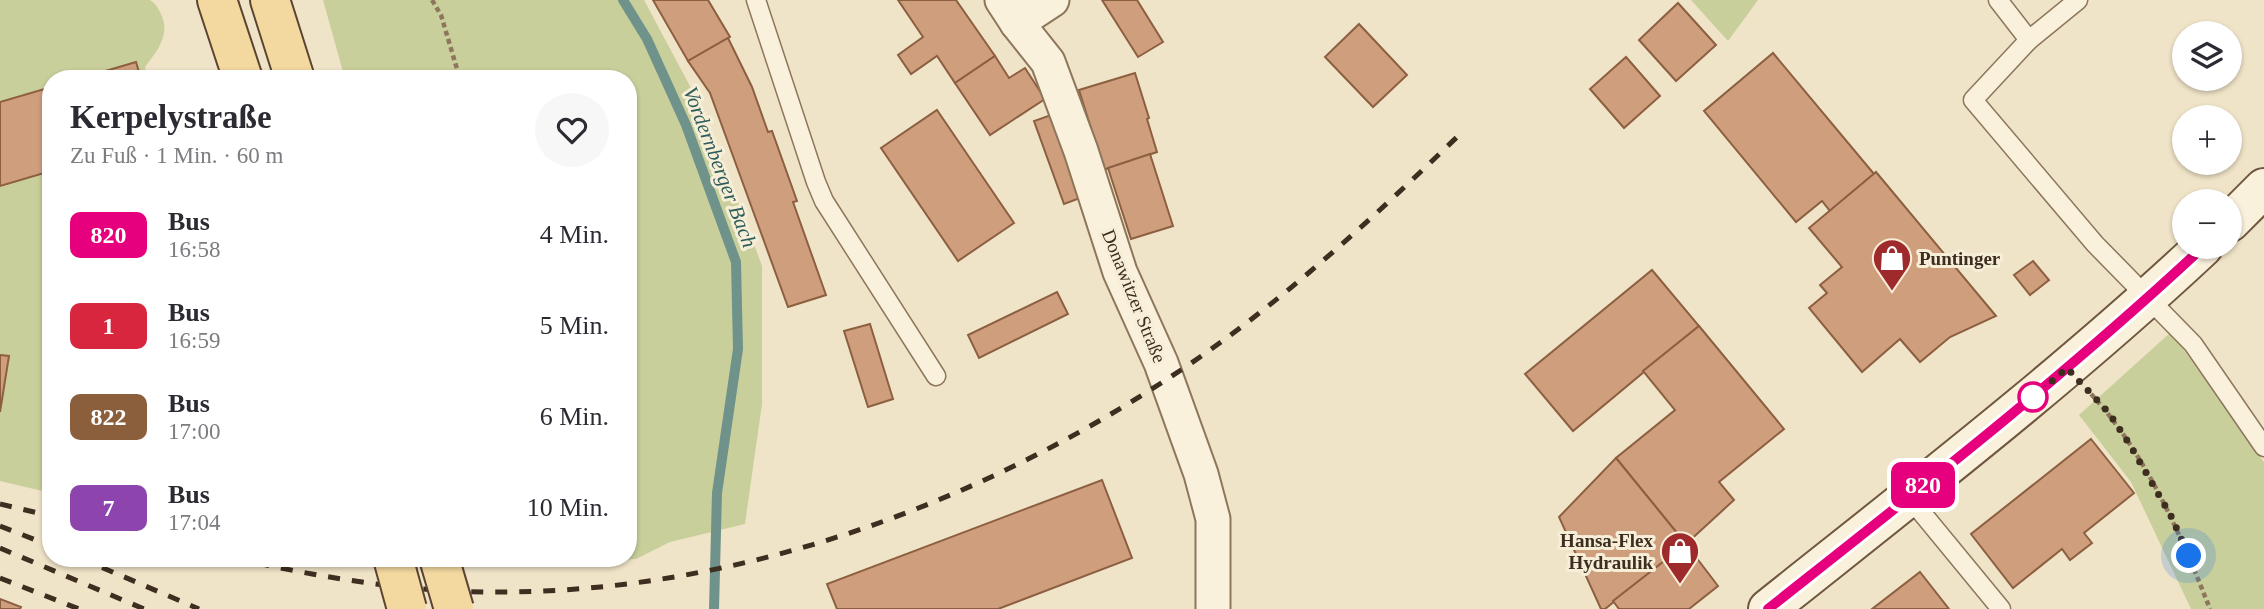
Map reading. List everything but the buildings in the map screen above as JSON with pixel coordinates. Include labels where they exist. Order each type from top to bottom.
[{"type":"main road","points":[[217,0],[240,70]]},
{"type":"main road","points":[[270,0],[292,70]]},
{"type":"main road","points":[[2242,210],[2264,188]]},
{"type":"main road","points":[[1768,609],[2067,368],[2190,259]]},
{"type":"main road","points":[[395,567],[407,609]]},
{"type":"main road","points":[[442,567],[454,609]]},
{"type":"street","points":[[1009,11],[1052,0]]},
{"type":"street","name":"Donawitzer Straße","points":[[1009,11],[1048,62],[1081,151],[1120,272],[1161,363],[1201,474],[1213,519],[1213,609]]},
{"type":"lane","points":[[755,0],[824,201],[936,376]]},
{"type":"lane","points":[[1998,0],[2029,40]]},
{"type":"lane","points":[[2078,0],[2029,40],[1973,100],[2095,244],[2193,344],[2264,447]]},
{"type":"lane","points":[[1908,496],[2001,609]]},
{"type":"path","points":[[432,0],[440,15],[457,70]]},
{"type":"path","points":[[2067,368],[2109,413],[2130,445],[2171,516],[2210,609]]},
{"type":"green space","points":[[0,0],[150,0],[161,14],[164,29],[161,42],[146,70],[42,70],[42,491],[0,481]]},
{"type":"green space","points":[[323,0],[644,0],[707,118],[762,266],[762,404],[745,524],[670,542],[637,558],[637,70],[342,70]]},
{"type":"green space","points":[[1691,0],[1758,0],[1728,41]]},
{"type":"green space","points":[[2171,332],[2264,462],[2264,609],[2191,609],[2131,482],[2079,415]]},
{"type":"waterway","name":"Vordernberger Bach","points":[[623,0],[647,39],[686,125],[736,262],[738,349],[717,493],[714,609]]},
{"type":"railway","points":[[277,567],[368,583],[436,590],[504,592],[594,588],[683,575],[771,556],[858,530],[943,498],[1026,460],[1105,417],[1181,370],[1290,289],[1457,137]]},
{"type":"railway","points":[[0,504],[42,514]]},
{"type":"railway","points":[[0,526],[42,542]]},
{"type":"railway","points":[[0,548],[42,566]]},
{"type":"railway","points":[[45,567],[144,609]]},
{"type":"railway","points":[[101,567],[199,609]]},
{"type":"railway","points":[[0,578],[79,609]]},
{"type":"bus line","name":"820","points":[[1768,609],[2050,383],[2190,259]]},
{"type":"place","name":"Puntinger","points":[[1892,292]]},
{"type":"place","name":"Hansa-Flex Hydraulik","points":[[1680,585]]},
{"type":"route","points":[[2033,397],[2067,368],[2109,413],[2130,445],[2171,516],[2189,556]]}]
